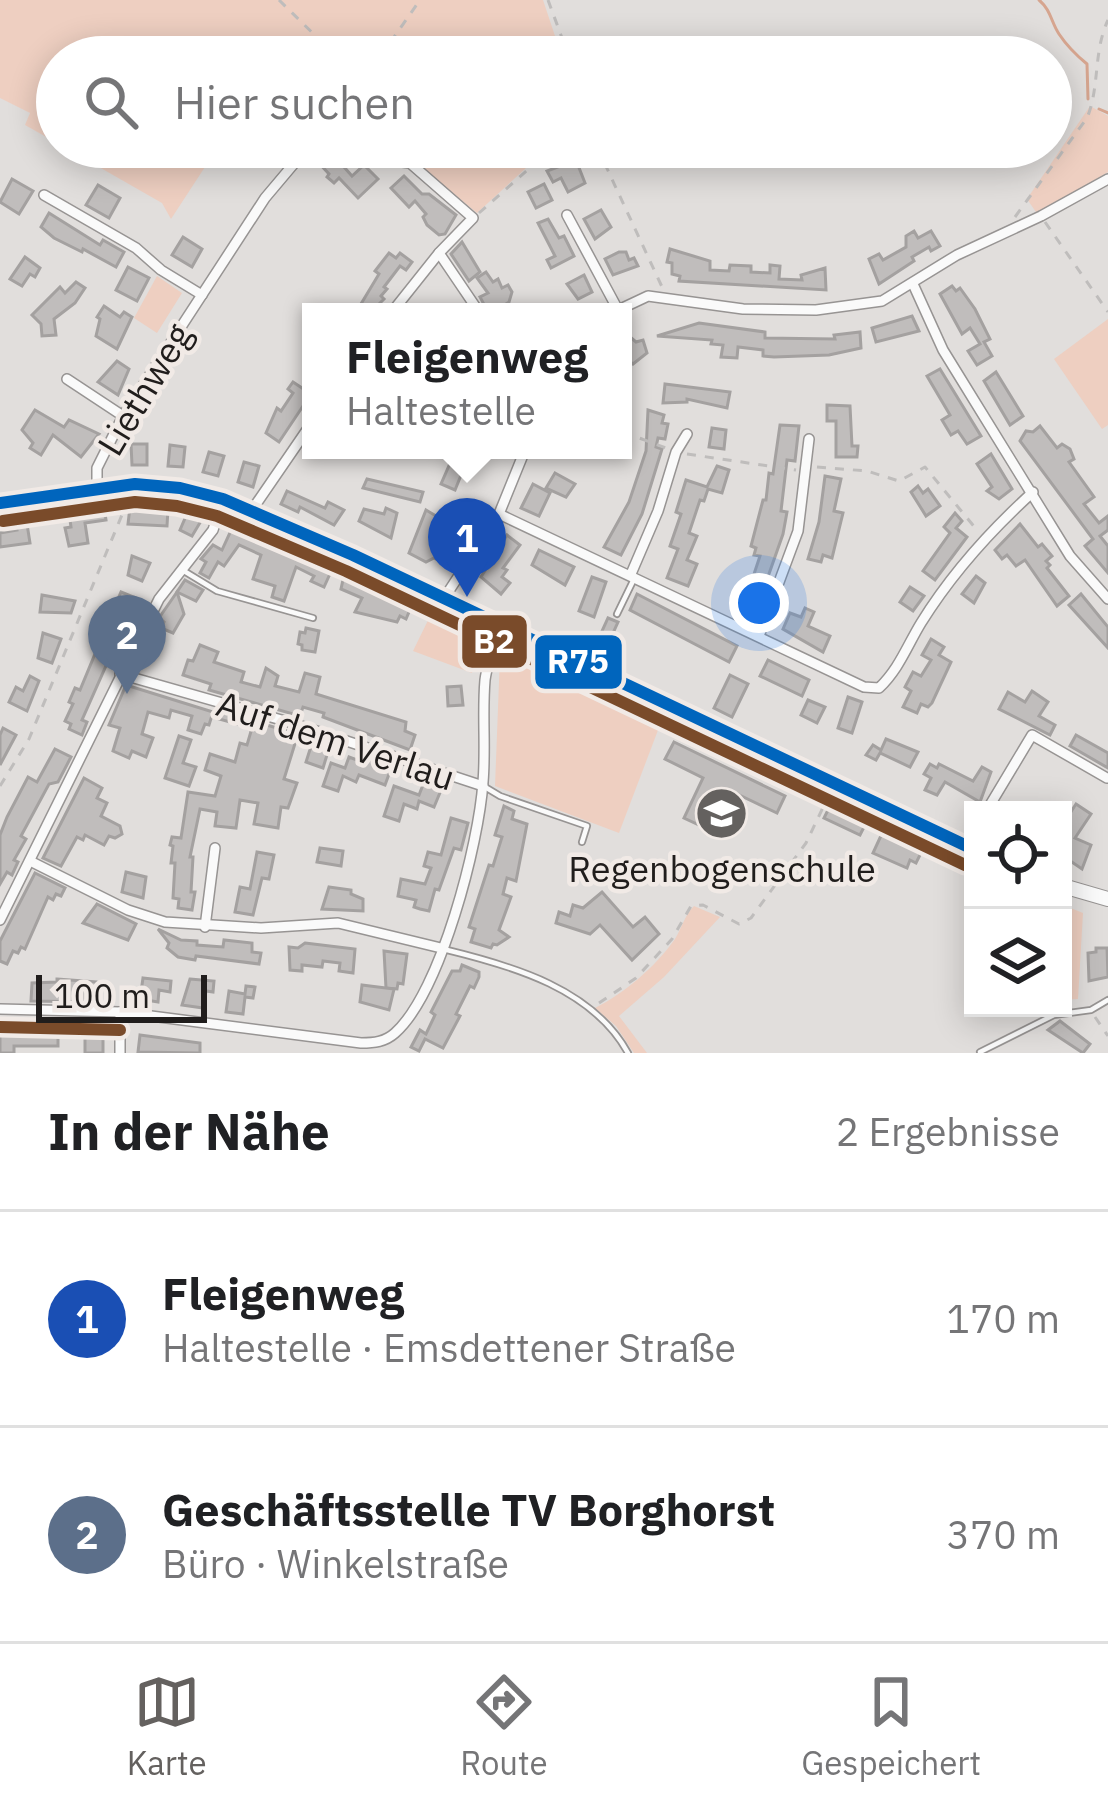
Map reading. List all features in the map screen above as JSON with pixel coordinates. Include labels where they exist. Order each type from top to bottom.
[{"type":"main road","points":[[0,503],[135,484],[180,488],[223,499],[964,840]]},
{"type":"main road","points":[[1072,889],[1108,899]]},
{"type":"street","name":"Liethweg","points":[[97,487],[97,468],[123,416],[265,197],[290,168]]},
{"type":"street","points":[[399,303],[473,218],[416,168]]},
{"type":"street","points":[[632,303],[648,296],[667,296],[743,309],[815,310],[882,301],[957,254],[1108,179]]},
{"type":"street","name":"Liethweg","points":[[44,195],[136,248],[202,295]]},
{"type":"street","points":[[567,215],[612,303]]},
{"type":"street","points":[[439,253],[473,303]]},
{"type":"street","points":[[913,284],[944,350],[1070,556],[1108,598]]},
{"type":"street","points":[[68,379],[123,416]]},
{"type":"street","points":[[633,575],[676,452],[687,434]]},
{"type":"street","points":[[253,510],[302,437]]},
{"type":"street","points":[[759,636],[798,531],[809,439]]},
{"type":"street","points":[[443,599],[499,514],[521,459]]},
{"type":"street","points":[[499,514],[864,687],[879,688],[983,537],[1033,492]]},
{"type":"street","points":[[0,920],[159,599],[213,530],[223,499]]},
{"type":"street","points":[[0,1009],[120,1012],[319,1040],[384,1040],[401,1027],[459,904],[483,786],[485,676],[501,627]]},
{"type":"street","name":"Auf dem Verlau","points":[[120,674],[292,723],[483,786]]},
{"type":"street","points":[[992,801],[1032,735],[1107,778]]},
{"type":"street","points":[[205,927],[215,848]]},
{"type":"street","points":[[30,861],[128,910],[165,922],[205,927],[338,923],[441,948]]},
{"type":"street","points":[[120,1012],[120,1053]]},
{"type":"lane","points":[[184,570],[225,594],[314,618]]},
{"type":"lane","points":[[617,614],[633,575]]},
{"type":"lane","points":[[483,786],[587,826],[582,842]]},
{"type":"lane","points":[[441,948],[522,970],[586,1007],[619,1036],[628,1053]]},
{"type":"lane","points":[[980,1052],[1054,1015],[1091,1010],[1108,1000]]},
{"type":"path","points":[[279,0],[316,36]]},
{"type":"path","points":[[398,36],[420,0]]},
{"type":"path","points":[[548,0],[561,36]]},
{"type":"path","points":[[1072,139],[1092,105],[1100,38],[1108,20]]},
{"type":"path","points":[[473,218],[529,168]]},
{"type":"path","points":[[607,168],[667,296]]},
{"type":"path","points":[[1004,233],[1051,168]]},
{"type":"path","points":[[1041,216],[1108,312]]},
{"type":"path","points":[[0,786],[29,739],[135,484]]},
{"type":"path","points":[[586,1007],[608,999],[636,978],[672,939],[691,906],[703,905],[739,924],[751,918],[806,843],[835,783]]},
{"type":"path","points":[[1091,1010],[1108,1036]]},
{"type":"shaded area","points":[[0,0],[543,0],[555,36],[36,36],[36,131],[25,125],[30,113],[0,98]]},
{"type":"shaded area","points":[[1090,106],[1108,116],[1108,172],[1038,215],[1027,199],[1048,168],[1072,168],[1072,133]]},
{"type":"shaded area","points":[[101,168],[204,168],[171,219],[162,203]]},
{"type":"shaded area","points":[[422,168],[526,168],[477,213]]},
{"type":"shaded area","points":[[157,276],[182,293],[157,333],[134,318]]},
{"type":"shaded area","points":[[1108,319],[1108,425],[1102,429],[1054,359]]},
{"type":"shaded area","points":[[434,608],[476,628],[472,673],[413,651]]},
{"type":"shaded area","points":[[521,647],[663,717],[619,833],[495,786],[500,656],[507,648]]},
{"type":"shaded area","points":[[694,906],[720,917],[664,977],[619,1016],[647,1053],[634,1053],[616,1026],[595,1008],[628,987],[658,959]]},
{"type":"shaded area","points":[[1072,909],[1083,913],[1078,999],[1072,999]]},
{"type":"building","points":[[323,168],[345,168],[352,176],[367,168],[378,179],[358,198],[339,178],[334,183]]},
{"type":"building","points":[[579,168],[585,183],[568,192],[561,178],[553,182],[547,171]]},
{"type":"building","points":[[404,176],[422,194],[429,194],[456,215],[445,234],[427,225],[426,214],[415,201],[409,207],[391,188]]},
{"type":"building","points":[[12,179],[33,191],[19,214],[0,202]]},
{"type":"building","points":[[544,184],[552,200],[536,208],[528,192]]},
{"type":"building","points":[[98,185],[120,198],[109,218],[86,205]]},
{"type":"building","points":[[601,210],[611,227],[595,239],[584,219]]},
{"type":"building","points":[[49,213],[100,245],[103,240],[124,252],[116,267],[54,238],[41,227]]},
{"type":"building","points":[[548,219],[574,256],[551,268],[547,260],[555,256],[538,223]]},
{"type":"building","points":[[914,231],[918,238],[931,231],[940,246],[912,257],[914,261],[879,284],[869,259],[879,254],[883,260],[906,247],[906,236]]},
{"type":"building","points":[[183,237],[202,249],[192,267],[172,255]]},
{"type":"building","points":[[462,242],[480,272],[469,281],[451,254]]},
{"type":"building","points":[[670,249],[710,261],[710,270],[751,266],[751,272],[770,273],[770,265],[780,266],[779,279],[802,280],[801,275],[825,268],[826,290],[679,281],[680,276],[672,274],[672,263],[667,262]]},
{"type":"building","points":[[626,252],[638,266],[613,275],[605,259]]},
{"type":"building","points":[[389,253],[396,258],[400,253],[412,262],[406,270],[400,266],[384,287],[380,303],[362,303],[379,274],[375,271]]},
{"type":"building","points":[[25,257],[40,268],[22,286],[10,279]]},
{"type":"building","points":[[128,267],[149,278],[137,301],[116,290]]},
{"type":"building","points":[[486,272],[502,288],[508,285],[509,302],[483,303],[480,297],[488,293],[477,278]]},
{"type":"building","points":[[584,275],[592,292],[578,299],[567,284]]},
{"type":"building","points":[[76,282],[85,288],[54,319],[56,335],[42,336],[41,324],[32,315],[60,287],[65,293]]},
{"type":"building","points":[[952,286],[956,291],[960,288],[990,339],[984,342],[992,356],[977,365],[968,351],[980,344],[970,328],[962,334],[940,294]]},
{"type":"building","points":[[104,306],[120,317],[124,312],[132,317],[117,349],[96,336],[97,317]]},
{"type":"building","points":[[912,316],[919,331],[876,342],[872,328]]},
{"type":"building","points":[[699,323],[765,332],[765,338],[835,339],[834,335],[860,332],[861,348],[829,355],[774,357],[763,356],[763,350],[738,347],[737,358],[721,357],[723,345],[711,344],[712,340],[657,336]]},
{"type":"building","points":[[632,339],[643,340],[647,353],[633,364]]},
{"type":"building","points":[[117,361],[129,369],[118,395],[98,382]]},
{"type":"building","points":[[940,369],[981,436],[967,444],[958,431],[951,435],[942,420],[950,415],[927,376]]},
{"type":"building","points":[[996,372],[1023,416],[1010,425],[984,381]]},
{"type":"building","points":[[293,382],[302,388],[302,408],[279,442],[266,433],[277,408],[281,411],[293,393],[288,389]]},
{"type":"building","points":[[665,384],[730,392],[727,408],[687,399],[663,403]]},
{"type":"building","points":[[827,405],[850,406],[857,457],[836,457],[836,421],[827,421]]},
{"type":"building","points":[[35,410],[64,427],[69,420],[99,434],[81,457],[53,435],[41,455],[30,448],[33,443],[22,430]]},
{"type":"building","points":[[648,410],[664,415],[662,423],[668,424],[665,439],[658,438],[656,447],[662,449],[642,514],[621,555],[604,547],[629,502],[646,451]]},
{"type":"building","points":[[780,425],[799,426],[795,461],[787,460],[783,534],[764,588],[751,583],[760,556],[754,555],[756,548],[751,546],[769,473],[773,474]]},
{"type":"building","points":[[1040,426],[1057,448],[1062,444],[1070,449],[1074,459],[1069,462],[1094,497],[1084,504],[1099,523],[1108,516],[1108,530],[1100,536],[1108,546],[1108,573],[1085,546],[1093,539],[1020,441],[1026,431]]},
{"type":"building","points":[[712,428],[726,430],[724,449],[709,447]]},
{"type":"building","points":[[131,444],[147,444],[147,465],[132,465]]},
{"type":"building","points":[[170,445],[185,447],[183,467],[168,466]]},
{"type":"building","points":[[209,452],[224,456],[218,476],[203,472]]},
{"type":"building","points":[[991,454],[1012,489],[999,499],[987,491],[992,487],[977,464]]},
{"type":"building","points":[[452,459],[468,459],[455,490],[441,484]]},
{"type":"building","points":[[244,462],[259,466],[253,487],[238,482]]},
{"type":"building","points":[[717,466],[729,470],[722,493],[708,489],[704,501],[700,500],[689,533],[697,536],[687,560],[697,564],[688,586],[667,578],[678,549],[670,546],[681,514],[676,512],[686,480],[707,487]]},
{"type":"building","points":[[555,473],[575,484],[566,497],[546,488]]},
{"type":"building","points":[[825,476],[841,479],[834,511],[843,513],[832,558],[823,555],[821,562],[808,559]]},
{"type":"building","points":[[367,479],[423,492],[420,502],[363,488]]},
{"type":"building","points":[[533,484],[550,493],[539,516],[521,508]]},
{"type":"building","points":[[918,486],[923,493],[928,489],[940,506],[926,516],[911,492]]},
{"type":"building","points":[[287,491],[325,508],[328,502],[344,510],[334,525],[300,507],[298,512],[281,504]]},
{"type":"building","points":[[103,501],[106,520],[85,523],[88,543],[69,546],[68,506]]},
{"type":"building","points":[[130,507],[168,509],[167,526],[128,524]]},
{"type":"building","points":[[386,508],[397,513],[391,538],[359,521],[364,509],[384,514]]},
{"type":"building","points":[[189,509],[204,516],[192,536],[180,530]]},
{"type":"building","points":[[426,510],[453,526],[445,543],[452,546],[444,563],[434,558],[426,562],[409,553]]},
{"type":"building","points":[[44,511],[46,521],[27,524],[30,543],[0,547],[0,533],[17,530],[15,516]]},
{"type":"building","points":[[955,513],[962,521],[956,528],[967,537],[935,580],[923,571],[950,533],[944,527]]},
{"type":"building","points":[[1020,524],[1052,556],[1046,561],[1047,568],[1069,596],[1057,606],[1025,560],[1016,566],[995,550]]},
{"type":"building","points":[[233,526],[319,566],[322,559],[334,565],[324,587],[296,567],[284,601],[272,597],[275,586],[253,579],[261,555],[239,545],[224,566],[218,562],[209,578],[200,573],[206,562],[201,559],[213,545],[222,550]]},
{"type":"building","points":[[507,535],[520,545],[503,568],[507,570],[502,577],[510,583],[501,594],[481,577]]},
{"type":"building","points":[[539,550],[574,567],[565,585],[532,565]]},
{"type":"building","points":[[132,556],[150,563],[142,581],[128,575]]},
{"type":"building","points":[[344,575],[412,605],[406,619],[400,616],[397,622],[355,612],[362,598],[341,589]]},
{"type":"building","points":[[976,576],[985,583],[974,603],[962,594]]},
{"type":"building","points":[[592,577],[606,582],[594,617],[579,611]]},
{"type":"building","points":[[185,580],[203,590],[196,601],[177,592]]},
{"type":"building","points":[[910,587],[924,596],[913,611],[900,602]]},
{"type":"building","points":[[121,592],[136,598],[82,720],[87,722],[82,735],[69,729],[71,724],[65,721],[73,704],[69,702],[75,688],[80,690],[97,649],[104,624],[96,620],[101,608],[112,613]]},
{"type":"building","points":[[177,592],[184,614],[173,633],[161,628],[164,622],[159,618]]},
{"type":"building","points":[[637,594],[737,646],[729,662],[630,610]]},
{"type":"building","points":[[1081,594],[1108,627],[1108,648],[1069,605]]},
{"type":"building","points":[[42,595],[75,601],[71,613],[40,612]]},
{"type":"building","points":[[805,608],[814,612],[808,626],[830,636],[823,652],[783,629],[790,613],[801,617]]},
{"type":"building","points":[[608,618],[618,622],[603,655],[593,651]]},
{"type":"building","points":[[306,628],[319,631],[315,652],[302,650],[298,644]]},
{"type":"building","points":[[43,633],[61,639],[52,663],[38,658]]},
{"type":"building","points":[[931,639],[944,647],[939,655],[951,662],[932,703],[928,707],[921,704],[917,713],[903,707],[911,691],[905,687],[913,672],[921,676],[931,660],[922,655]]},
{"type":"building","points":[[200,645],[218,652],[214,662],[244,672],[241,682],[260,687],[266,668],[278,676],[275,686],[299,692],[305,673],[320,677],[316,694],[406,722],[405,731],[415,735],[410,750],[323,717],[324,713],[303,707],[300,716],[209,690],[211,684],[183,675]]},
{"type":"building","points":[[768,660],[809,680],[802,696],[760,676]]},
{"type":"building","points":[[730,675],[748,684],[732,717],[714,708]]},
{"type":"building","points":[[30,676],[39,681],[27,711],[9,702],[16,687],[23,691]]},
{"type":"building","points":[[126,685],[213,712],[209,725],[205,724],[201,734],[188,730],[192,716],[171,710],[169,718],[148,712],[142,734],[153,738],[146,757],[132,751],[129,758],[113,751],[120,728],[109,725]]},
{"type":"building","points":[[461,686],[463,705],[448,706],[447,687]]},
{"type":"building","points":[[1032,691],[1048,702],[1039,716],[1055,725],[1050,735],[999,709],[1008,692],[1025,702]]},
{"type":"building","points":[[848,697],[862,702],[852,733],[838,728]]},
{"type":"building","points":[[808,700],[825,707],[817,723],[801,715]]},
{"type":"building","points":[[221,712],[298,734],[284,779],[297,783],[288,808],[281,807],[278,828],[254,824],[258,803],[240,800],[236,828],[215,826],[217,812],[200,809],[190,857],[191,892],[195,892],[192,910],[178,908],[179,899],[173,898],[175,863],[171,863],[170,845],[172,837],[181,838],[188,792],[215,796],[221,776],[205,770],[210,754],[235,762],[240,743],[247,745],[252,728],[219,719]]},
{"type":"building","points":[[3,728],[16,735],[0,765],[0,735]]},
{"type":"building","points":[[1076,735],[1108,753],[1108,768],[1070,746]]},
{"type":"building","points":[[179,736],[191,740],[183,763],[196,767],[189,786],[165,778]]},
{"type":"building","points":[[886,739],[918,752],[910,767],[880,753],[876,760],[866,755],[873,745],[881,750]]},
{"type":"building","points":[[313,740],[330,745],[323,768],[306,762]]},
{"type":"building","points":[[674,742],[785,796],[777,813],[733,792],[714,832],[684,818],[703,778],[665,759]]},
{"type":"building","points":[[55,749],[71,757],[58,782],[49,784],[21,836],[26,839],[12,875],[7,872],[0,884],[0,835],[7,817],[28,777],[37,782]]},
{"type":"building","points":[[359,755],[392,766],[385,785],[359,775],[356,782],[343,776],[338,791],[323,786],[331,763],[345,768],[349,757],[357,760]]},
{"type":"building","points":[[930,764],[973,781],[982,767],[991,772],[980,801],[945,782],[937,795],[925,790],[931,778],[924,774]]},
{"type":"building","points":[[426,777],[444,783],[434,807],[419,801],[417,809],[404,804],[399,821],[384,816],[394,786],[419,795]]},
{"type":"building","points":[[84,778],[102,788],[97,798],[107,803],[101,816],[120,826],[122,834],[109,836],[104,845],[85,835],[83,840],[77,837],[61,866],[43,858]]},
{"type":"building","points":[[831,804],[865,825],[860,835],[824,818]]},
{"type":"building","points":[[1076,804],[1091,814],[1075,838],[1091,845],[1082,869],[1072,862]]},
{"type":"building","points":[[504,806],[514,811],[512,819],[527,824],[516,881],[507,878],[503,894],[511,897],[499,930],[509,937],[491,948],[471,942],[475,929],[469,927],[502,837],[495,835]]},
{"type":"building","points":[[451,818],[468,823],[461,850],[454,848],[429,911],[414,907],[416,900],[398,896],[401,879],[425,884],[431,868],[424,866],[428,852],[441,855]]},
{"type":"building","points":[[884,829],[923,849],[916,863],[910,860],[907,868],[873,853]]},
{"type":"building","points":[[320,848],[343,851],[341,866],[317,862]]},
{"type":"building","points":[[257,852],[274,855],[269,879],[262,878],[253,915],[235,912],[240,887],[250,889]]},
{"type":"building","points":[[126,872],[146,877],[143,898],[122,892]]},
{"type":"building","points":[[35,873],[65,888],[61,896],[48,897],[25,949],[13,951],[7,964],[0,961],[0,941]]},
{"type":"building","points":[[329,887],[351,890],[363,899],[363,911],[322,909]]},
{"type":"building","points":[[602,892],[633,927],[645,917],[659,934],[632,960],[600,925],[590,934],[556,923],[559,912],[570,916],[573,905],[583,908]]},
{"type":"building","points":[[97,904],[136,924],[128,940],[83,923]]},
{"type":"building","points":[[158,929],[181,940],[197,941],[197,945],[223,947],[224,940],[252,943],[252,952],[261,953],[259,964],[178,957],[167,948],[169,943]]},
{"type":"building","points":[[305,943],[355,949],[353,973],[339,971],[340,963],[323,961],[322,967],[302,965],[302,971],[290,970],[289,947]]},
{"type":"building","points":[[1107,948],[1108,977],[1089,981],[1088,953]]},
{"type":"building","points":[[384,951],[407,954],[403,984],[398,983],[397,989],[386,988]]},
{"type":"building","points":[[462,965],[479,972],[479,977],[474,988],[470,986],[443,1048],[425,1039],[419,1051],[411,1047],[420,1030],[426,1034],[435,1015],[431,1012],[452,971],[460,971]]},
{"type":"building","points":[[143,978],[171,981],[170,992],[159,990],[158,1002],[140,999]]},
{"type":"building","points":[[57,979],[96,982],[96,1002],[31,1001],[32,983]]},
{"type":"building","points":[[190,979],[214,981],[213,992],[206,991],[203,1008],[182,1005]]},
{"type":"building","points":[[362,985],[394,989],[389,1010],[360,1002]]},
{"type":"building","points":[[246,986],[255,987],[253,998],[245,997],[243,1014],[226,1012],[229,991],[245,994]]},
{"type":"building","points":[[1060,1021],[1090,1044],[1083,1053],[1048,1030]]},
{"type":"building","points":[[0,1027],[58,1027],[58,1046],[14,1046],[14,1053],[0,1053]]},
{"type":"building","points":[[85,1029],[103,1030],[103,1053],[85,1053]]},
{"type":"building","points":[[140,1035],[200,1043],[200,1053],[138,1052]]},
{"type":"waterway","points":[[1039,0],[1060,36]]},
{"type":"waterway","points":[[1072,50],[1087,64],[1088,99]]},
{"type":"waterway","points":[[1099,109],[1108,113]]},
{"type":"transit line","name":"R75","points":[[0,503],[135,484],[180,488],[223,499],[353,555],[964,845]]},
{"type":"transit line","name":"B2","points":[[3,521],[135,502],[217,516],[346,571],[964,865]]},
{"type":"transit line","name":"B2","points":[[0,1027],[120,1030]]},
{"type":"place","name":"Fleigenweg","points":[[467,597]]},
{"type":"place","name":"Geschäftsstelle TV Borghorst","points":[[127,694]]},
{"type":"place","name":"Regenbogenschule","points":[[722,813]]}]
